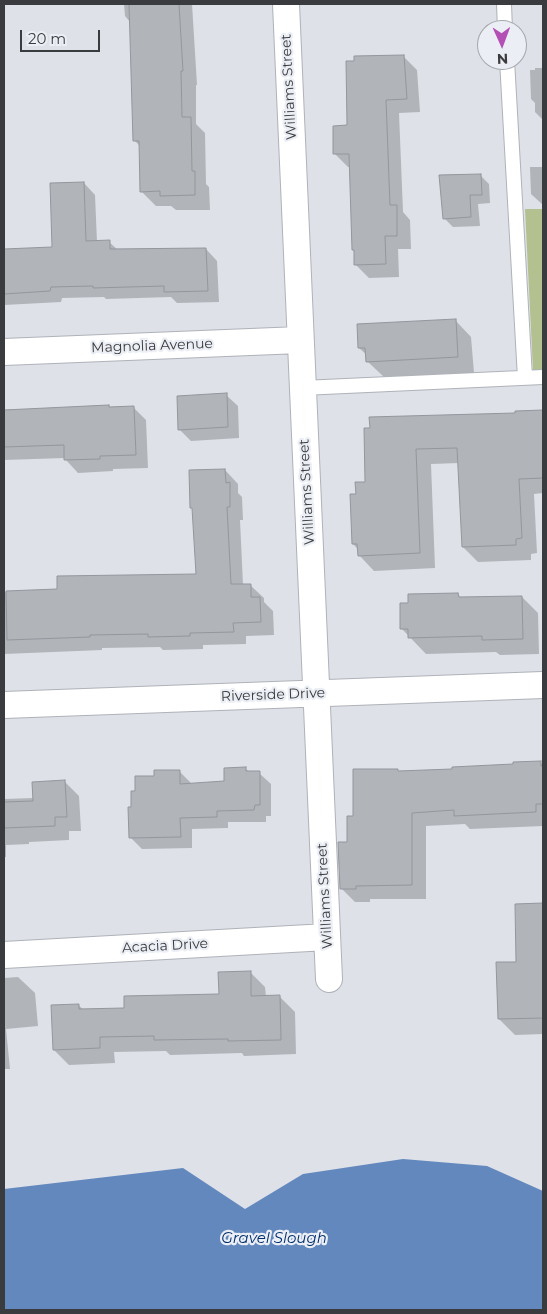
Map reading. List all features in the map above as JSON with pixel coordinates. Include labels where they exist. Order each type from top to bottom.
[{"type":"street","name":"Williams Street","points":[[286,4],[329,979]]},
{"type":"street","name":"Magnolia Avenue","points":[[4,352],[300,340]]},
{"type":"street","name":"Riverside Drive","points":[[4,705],[543,685]]},
{"type":"street","name":"Acacia Drive","points":[[4,955],[327,937]]},
{"type":"lane","points":[[504,4],[505,20]]},
{"type":"lane","points":[[508,70],[525,378]]},
{"type":"lane","points":[[302,388],[543,377]]},
{"type":"green space","points":[[525,209],[543,209],[543,377],[533,370]]},
{"type":"water","name":"Gravel Slough","points":[[403,1159],[487,1166],[543,1191],[543,1310],[4,1310],[4,1189],[183,1168],[245,1209],[303,1174]]},
{"type":"building","points":[[129,4],[179,4],[183,71],[181,71],[182,117],[191,117],[192,171],[195,171],[195,195],[160,196],[160,191],[140,192],[139,141],[133,141]]},
{"type":"building","points":[[404,55],[407,99],[386,100],[390,205],[397,205],[397,236],[385,236],[386,264],[354,265],[349,154],[333,154],[333,126],[347,125],[346,61],[354,61],[354,56]]},
{"type":"building","points":[[481,174],[482,195],[470,195],[471,217],[443,219],[439,175]]},
{"type":"building","points":[[84,182],[86,241],[110,240],[110,249],[206,248],[208,291],[164,292],[164,286],[93,288],[93,286],[51,287],[50,291],[4,294],[4,249],[52,247],[50,183]]},
{"type":"building","points":[[456,319],[458,357],[366,362],[365,348],[358,348],[357,324]]},
{"type":"building","points":[[227,393],[228,427],[178,430],[177,396]]},
{"type":"building","points":[[109,405],[109,407],[134,406],[136,455],[64,460],[64,445],[4,447],[4,410]]},
{"type":"building","points":[[543,410],[543,478],[519,479],[522,538],[516,539],[516,545],[462,547],[457,448],[416,449],[420,553],[358,556],[357,544],[352,544],[350,494],[356,494],[355,482],[365,482],[364,428],[370,428],[369,417],[515,413],[515,411]]},
{"type":"building","points":[[225,469],[226,483],[230,482],[230,507],[227,507],[231,584],[251,584],[251,597],[260,597],[261,622],[233,623],[234,632],[190,633],[190,636],[148,637],[148,634],[90,635],[90,637],[7,640],[6,591],[57,589],[57,576],[196,574],[192,508],[190,508],[189,470]]},
{"type":"building","points":[[458,593],[459,597],[522,596],[523,639],[482,640],[482,636],[408,638],[408,629],[400,629],[400,603],[408,603],[408,594]]},
{"type":"building","points":[[541,761],[541,766],[543,766],[543,804],[536,804],[536,812],[454,816],[454,810],[412,813],[412,885],[356,886],[356,889],[340,889],[338,842],[347,842],[347,816],[353,816],[353,769],[398,769],[398,771],[452,769],[452,767]]},
{"type":"building","points":[[246,767],[246,771],[260,771],[260,805],[255,805],[254,810],[217,811],[217,817],[180,818],[181,837],[129,838],[128,807],[131,807],[131,791],[135,791],[135,776],[154,776],[154,770],[180,770],[180,784],[224,781],[224,768]]},
{"type":"building","points":[[65,780],[67,817],[55,817],[55,826],[4,828],[4,802],[33,801],[32,782]]},
{"type":"building","points":[[543,903],[543,1018],[498,1019],[496,962],[516,962],[515,904]]},
{"type":"building","points":[[251,971],[251,996],[280,995],[281,1040],[154,1040],[154,1036],[100,1037],[100,1048],[53,1050],[51,1005],[79,1004],[79,1009],[124,1008],[124,996],[219,994],[218,972]]}]
